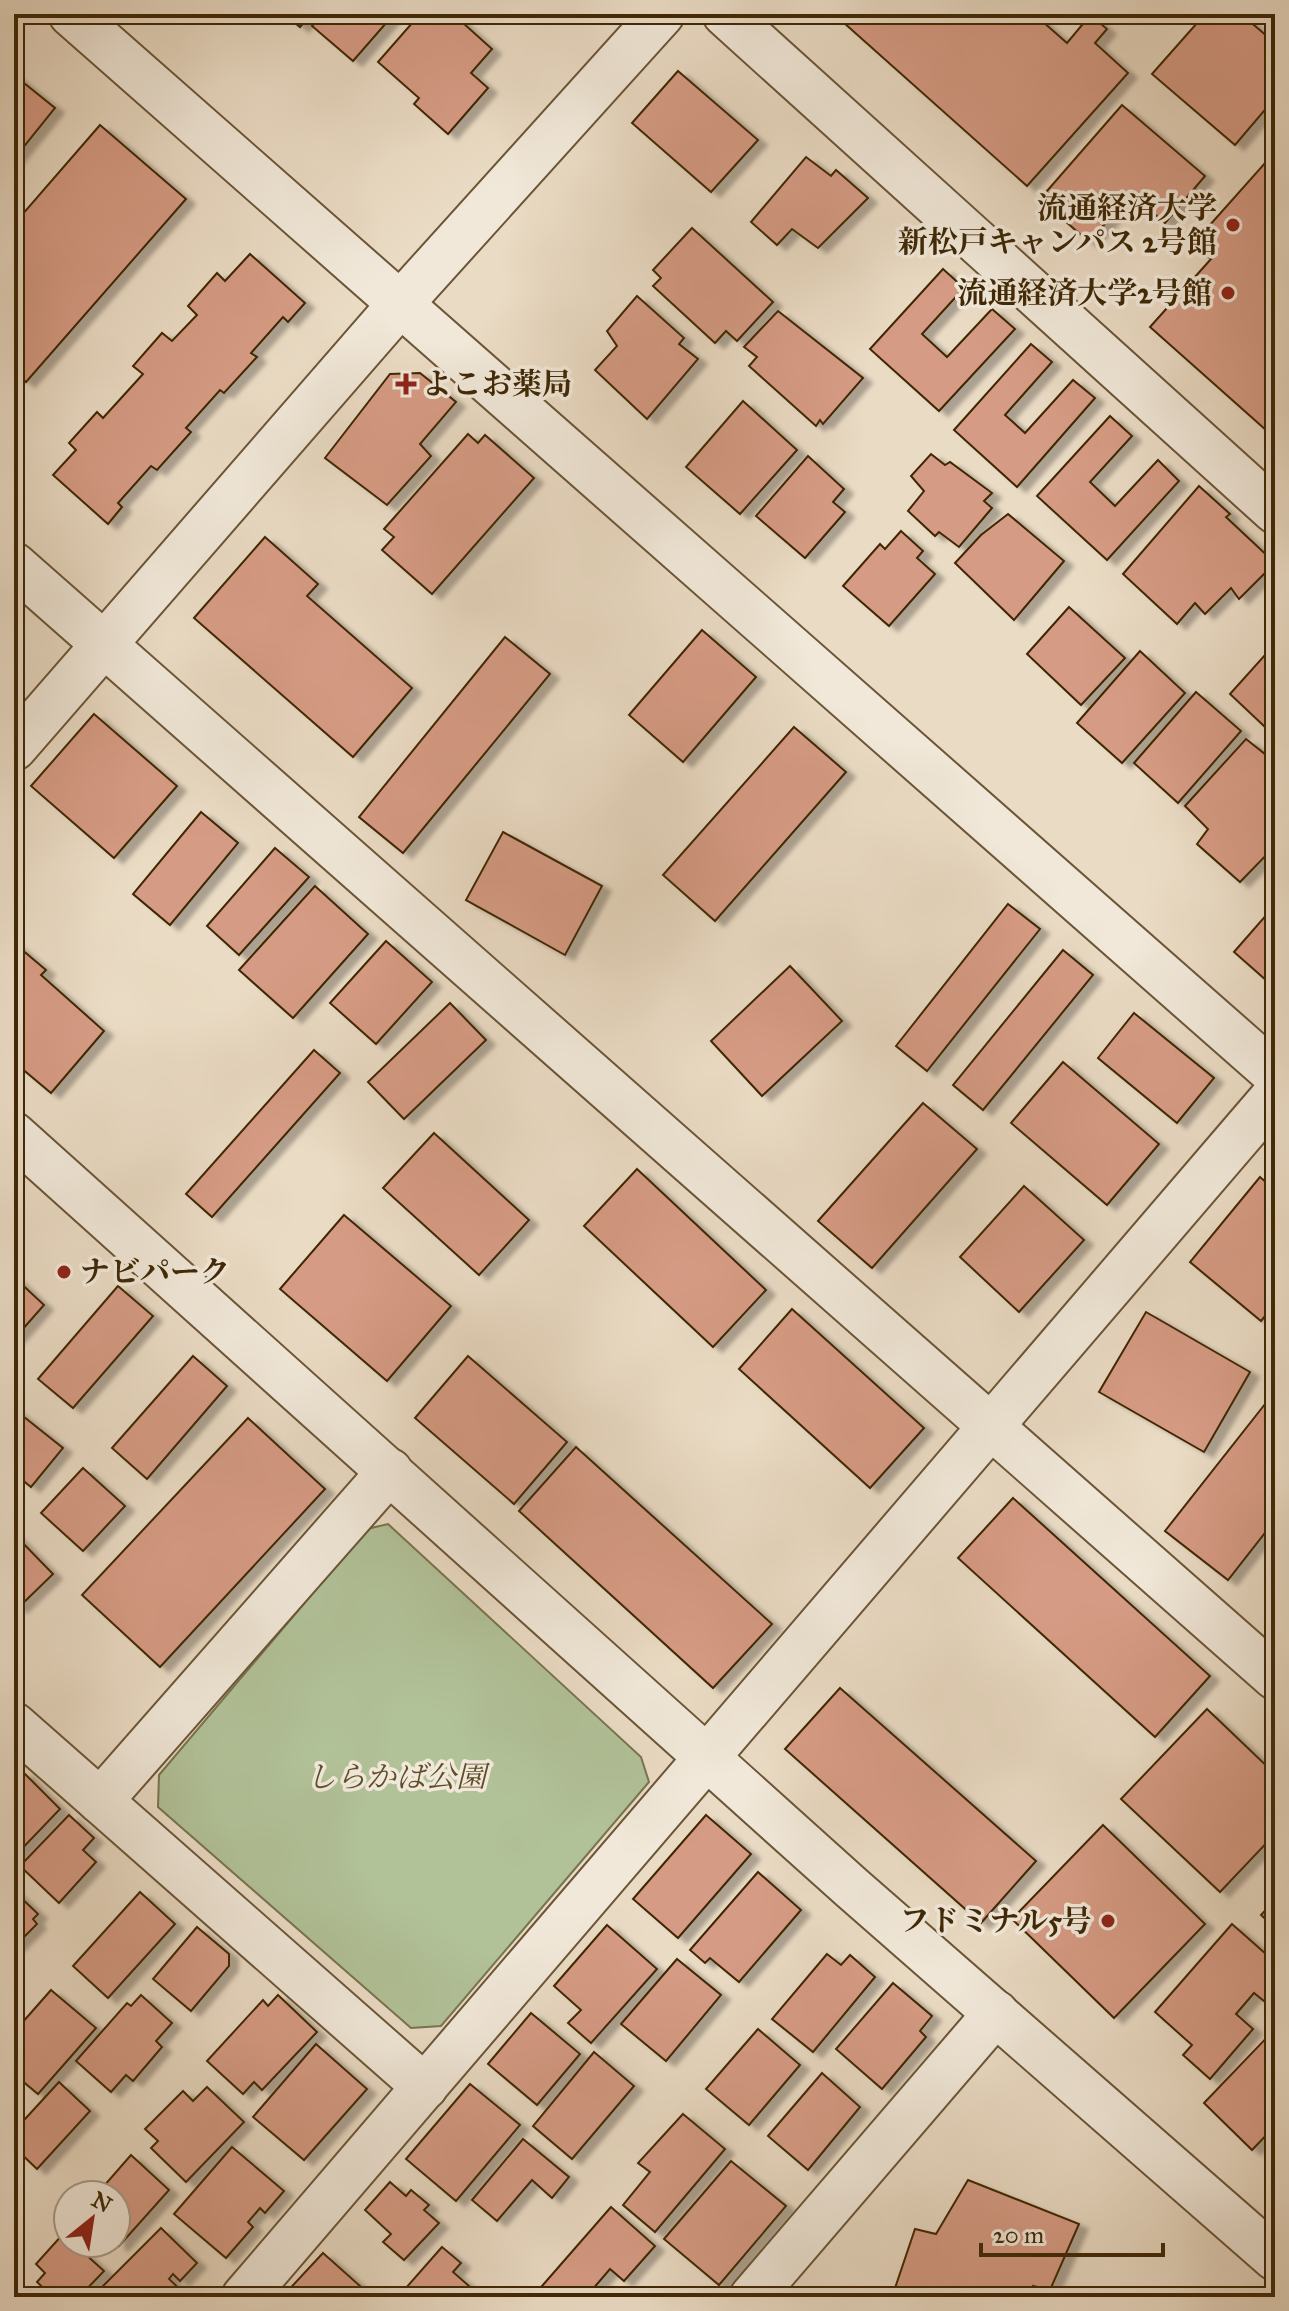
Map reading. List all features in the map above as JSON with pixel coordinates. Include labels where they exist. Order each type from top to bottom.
[{"type":"street","points":[[71,14],[1275,1074]]},
{"type":"street","points":[[14,748],[401,303],[662,14]]},
{"type":"street","points":[[725,14],[1275,511]]},
{"type":"street","points":[[14,565],[1275,1677]]},
{"type":"street","points":[[244,2297],[1275,1095]]},
{"type":"street","points":[[14,1135],[852,1888],[1275,2258]]},
{"type":"street","points":[[100,1801],[390,1471]]},
{"type":"street","points":[[14,1725],[425,2087]]},
{"type":"street","points":[[752,2297],[996,2013]]},
{"type":"green space","name":"しらかば公園","points":[[388,1524],[641,1757],[649,1782],[441,2026],[411,2028],[158,1807],[159,1775],[367,1529]]},
{"type":"building","points":[[284,14],[311,14],[300,27]]},
{"type":"building","points":[[323,14],[394,14],[353,61],[312,26]]},
{"type":"building","points":[[420,14],[453,14],[492,49],[471,73],[488,88],[448,134],[414,104],[419,98],[378,62]]},
{"type":"building","points":[[834,14],[1034,14],[1067,43],[1082,25],[1069,14],[1089,14],[1107,29],[1095,43],[1128,73],[1027,186]]},
{"type":"building","points":[[1205,14],[1241,14],[1275,43],[1275,98],[1235,145],[1152,74]]},
{"type":"building","points":[[678,71],[758,140],[711,192],[632,123]]},
{"type":"building","points":[[14,75],[55,108],[14,159]]},
{"type":"building","points":[[1122,105],[1205,176],[1165,223],[1131,194],[1089,242],[1040,199]]},
{"type":"building","points":[[100,125],[186,199],[26,382],[14,372],[14,224]]},
{"type":"building","name":"流通経済大学 新松戸キャンパス 2号館","points":[[1275,152],[1275,438],[1150,327],[1211,259],[1193,244]]},
{"type":"building","points":[[806,157],[831,176],[836,170],[868,198],[818,248],[792,229],[777,245],[751,222]]},
{"type":"building","points":[[692,228],[773,302],[737,341],[726,331],[715,343],[653,286],[661,278],[653,270]]},
{"type":"building","points":[[250,254],[305,303],[288,322],[283,317],[251,353],[257,357],[224,393],[220,390],[186,428],[191,432],[157,470],[151,466],[118,503],[122,507],[108,524],[53,475],[76,450],[69,443],[97,412],[103,418],[143,374],[133,366],[162,333],[172,341],[197,315],[188,306],[217,273],[225,281]]},
{"type":"building","points":[[943,269],[964,288],[922,334],[947,357],[992,309],[1015,329],[939,411],[870,349]]},
{"type":"building","points":[[637,296],[684,338],[679,344],[698,359],[647,419],[595,370],[617,346],[607,331]]},
{"type":"building","points":[[778,311],[863,378],[823,424],[820,420],[816,426],[749,366],[757,357],[744,347]]},
{"type":"building","points":[[1031,344],[1052,362],[1005,415],[1025,433],[1073,380],[1095,398],[1017,487],[954,430]]},
{"type":"building","points":[[420,373],[456,402],[420,444],[431,456],[387,505],[325,458],[390,374]]},
{"type":"building","points":[[743,401],[797,450],[740,514],[686,467]]},
{"type":"building","points":[[1110,416],[1132,436],[1090,482],[1115,506],[1158,460],[1179,481],[1107,560],[1037,496]]},
{"type":"building","points":[[468,434],[478,443],[485,435],[534,478],[432,594],[382,550],[394,537],[384,529]]},
{"type":"building","points":[[931,454],[945,465],[950,462],[992,493],[984,501],[992,508],[959,547],[939,532],[935,536],[908,511],[924,491],[911,476]]},
{"type":"building","points":[[808,456],[844,489],[833,502],[845,512],[805,558],[756,516]]},
{"type":"building","points":[[1199,486],[1230,514],[1226,517],[1275,563],[1239,599],[1231,588],[1205,614],[1195,603],[1177,624],[1123,574]]},
{"type":"building","points":[[1008,514],[1064,561],[1014,620],[955,563],[981,535]]},
{"type":"building","points":[[901,531],[923,551],[917,558],[935,574],[889,626],[843,586],[880,544],[885,549]]},
{"type":"building","points":[[265,537],[318,584],[307,596],[412,688],[353,757],[194,618]]},
{"type":"building","points":[[1069,607],[1125,658],[1081,705],[1027,654]]},
{"type":"building","points":[[702,630],[756,677],[683,762],[629,715]]},
{"type":"building","points":[[505,637],[550,674],[403,853],[359,817]]},
{"type":"building","points":[[1275,644],[1275,713],[1264,726],[1230,694]]},
{"type":"building","points":[[1140,651],[1185,693],[1122,763],[1077,723]]},
{"type":"building","points":[[1196,692],[1241,731],[1178,803],[1134,763]]},
{"type":"building","points":[[94,714],[177,786],[114,858],[31,786]]},
{"type":"building","points":[[794,727],[846,772],[715,921],[663,875]]},
{"type":"building","points":[[1246,739],[1275,762],[1275,846],[1240,882],[1197,844],[1208,829],[1185,806]]},
{"type":"building","points":[[201,812],[238,843],[170,925],[133,894]]},
{"type":"building","points":[[503,832],[602,886],[565,955],[466,900]]},
{"type":"building","points":[[275,848],[309,877],[239,955],[207,926]]},
{"type":"building","points":[[315,886],[368,934],[293,1018],[239,970]]},
{"type":"building","points":[[1008,904],[1040,929],[927,1071],[896,1046]]},
{"type":"building","points":[[1275,905],[1275,988],[1234,952]]},
{"type":"building","points":[[386,941],[432,982],[376,1044],[330,1003]]},
{"type":"building","points":[[14,943],[46,970],[41,975],[104,1031],[51,1093],[14,1062]]},
{"type":"building","points":[[1063,950],[1093,975],[983,1110],[953,1085]]},
{"type":"building","points":[[790,966],[842,1021],[762,1096],[711,1041]]},
{"type":"building","points":[[450,1003],[486,1040],[404,1119],[368,1082]]},
{"type":"building","points":[[1134,1013],[1214,1078],[1177,1123],[1098,1058]]},
{"type":"building","points":[[314,1050],[340,1073],[212,1217],[186,1194]]},
{"type":"building","points":[[1063,1062],[1159,1144],[1107,1205],[1011,1123]]},
{"type":"building","points":[[923,1103],[977,1149],[872,1268],[818,1221]]},
{"type":"building","points":[[434,1133],[529,1220],[479,1275],[383,1188]]},
{"type":"building","points":[[637,1169],[766,1290],[713,1347],[584,1226]]},
{"type":"building","points":[[1260,1177],[1275,1190],[1275,1304],[1261,1321],[1190,1262]]},
{"type":"building","points":[[1024,1186],[1084,1240],[1019,1312],[960,1257]]},
{"type":"building","points":[[344,1215],[451,1306],[387,1381],[280,1289]]},
{"type":"building","points":[[14,1277],[44,1305],[14,1339]]},
{"type":"building","points":[[118,1286],[153,1316],[73,1408],[38,1379]]},
{"type":"building","points":[[792,1309],[924,1428],[870,1488],[739,1369]]},
{"type":"building","points":[[1146,1312],[1250,1372],[1204,1452],[1099,1392]]},
{"type":"building","points":[[193,1356],[227,1386],[147,1479],[112,1448]]},
{"type":"building","points":[[468,1356],[567,1442],[514,1504],[415,1418]]},
{"type":"building","points":[[1269,1399],[1275,1403],[1275,1520],[1228,1580],[1165,1531]]},
{"type":"building","points":[[14,1409],[63,1448],[31,1487],[14,1473]]},
{"type":"building","points":[[248,1418],[325,1489],[160,1667],[82,1595]]},
{"type":"building","points":[[576,1447],[772,1624],[713,1688],[519,1511]]},
{"type":"building","points":[[83,1468],[125,1506],[83,1551],[41,1513]]},
{"type":"building","points":[[1013,1498],[1210,1676],[1155,1737],[958,1558]]},
{"type":"building","points":[[14,1534],[53,1574],[18,1608],[14,1604]]},
{"type":"building","points":[[840,1688],[1036,1861],[981,1923],[785,1749]]},
{"type":"building","points":[[1207,1709],[1275,1774],[1275,1834],[1220,1892],[1121,1799]]},
{"type":"building","points":[[23,1772],[60,1809],[14,1857],[14,1781]]},
{"type":"building","points":[[69,1815],[94,1838],[83,1850],[96,1862],[59,1903],[20,1866]]},
{"type":"building","points":[[706,1815],[751,1854],[678,1938],[633,1899]]},
{"type":"building","name":"フドミナル5号","points":[[1103,1825],[1205,1924],[1114,2018],[1012,1919]]},
{"type":"building","points":[[758,1872],[801,1910],[739,1982],[710,1958],[705,1963],[690,1950]]},
{"type":"building","points":[[14,1891],[38,1914],[33,1919],[37,1924],[14,1947]]},
{"type":"building","points":[[140,1892],[175,1924],[108,1998],[73,1966]]},
{"type":"building","points":[[1275,1900],[1275,1928],[1261,1915]]},
{"type":"building","points":[[1232,1924],[1275,1962],[1275,2010],[1254,1993],[1236,2014],[1253,2029],[1210,2079],[1183,2055],[1192,2045],[1155,2012]]},
{"type":"building","points":[[607,1925],[657,1969],[591,2043],[568,2023],[581,2010],[554,1986]]},
{"type":"building","points":[[197,1927],[229,1954],[229,1966],[191,2011],[153,1979]]},
{"type":"building","points":[[827,1954],[841,1965],[850,1955],[875,1977],[813,2052],[772,2019]]},
{"type":"building","points":[[677,1959],[721,1995],[666,2061],[621,2024]]},
{"type":"building","points":[[893,1983],[932,2016],[920,2031],[926,2037],[882,2089],[836,2049]]},
{"type":"building","points":[[51,1990],[96,2028],[38,2094],[14,2074],[14,2032]]},
{"type":"building","points":[[141,1995],[172,2023],[156,2041],[162,2047],[133,2081],[126,2075],[111,2092],[76,2061],[127,2003],[131,2006]]},
{"type":"building","points":[[278,1995],[317,2032],[262,2090],[254,2082],[243,2094],[207,2061],[263,2000],[268,2006]]},
{"type":"building","points":[[531,2013],[580,2054],[537,2105],[488,2064]]},
{"type":"building","points":[[758,2029],[800,2065],[749,2125],[706,2089]]},
{"type":"building","points":[[1275,2029],[1275,2126],[1252,2150],[1204,2103]]},
{"type":"building","points":[[316,2044],[367,2089],[304,2160],[253,2117]]},
{"type":"building","points":[[594,2052],[634,2086],[572,2159],[533,2126]]},
{"type":"building","points":[[822,2073],[860,2107],[808,2170],[768,2136]]},
{"type":"building","points":[[59,2082],[90,2111],[37,2169],[14,2147],[14,2131]]},
{"type":"building","points":[[470,2084],[520,2125],[456,2201],[406,2159]]},
{"type":"building","points":[[207,2087],[244,2122],[186,2182],[151,2148],[158,2141],[145,2129],[183,2091],[193,2101]]},
{"type":"building","points":[[683,2114],[725,2149],[655,2232],[623,2205],[650,2172],[638,2163]]},
{"type":"building","points":[[523,2139],[569,2177],[552,2198],[532,2180],[497,2221],[472,2200]]},
{"type":"building","points":[[232,2147],[284,2191],[265,2213],[260,2208],[248,2222],[253,2227],[226,2258],[174,2214]]},
{"type":"building","points":[[131,2155],[169,2190],[132,2231],[132,2179],[110,2179]]},
{"type":"building","points":[[731,2161],[786,2206],[719,2285],[664,2239]]},
{"type":"building","points":[[968,2180],[1079,2224],[1050,2290],[1033,2286],[1028,2297],[892,2297],[915,2229],[936,2234]]},
{"type":"building","points":[[390,2182],[406,2196],[411,2190],[429,2205],[424,2210],[439,2223],[404,2260],[383,2242],[391,2234],[365,2210]]},
{"type":"building","points":[[611,2207],[655,2246],[624,2281],[610,2269],[586,2297],[554,2297],[542,2286]]},
{"type":"building","points":[[161,2228],[197,2263],[180,2281],[173,2274],[169,2279],[187,2296],[108,2297],[100,2289]]},
{"type":"building","points":[[52,2246],[52,2259],[91,2259],[104,2271],[79,2297],[53,2297],[37,2282],[45,2273],[36,2264]]},
{"type":"building","points":[[442,2247],[461,2263],[453,2272],[469,2286],[459,2297],[398,2297]]},
{"type":"building","points":[[323,2253],[360,2286],[350,2297],[282,2297]]},
{"type":"place","name":"流通経済大学 新松戸キャンパス 2号館","points":[[1233,225]]},
{"type":"place","name":"流通経済大学2号館","points":[[1228,293]]},
{"type":"place","name":"よこお薬局","points":[[406,384]]},
{"type":"place","name":"ナビパーク","points":[[64,1272]]},
{"type":"place","name":"フドミナル5号","points":[[1108,1921]]}]
